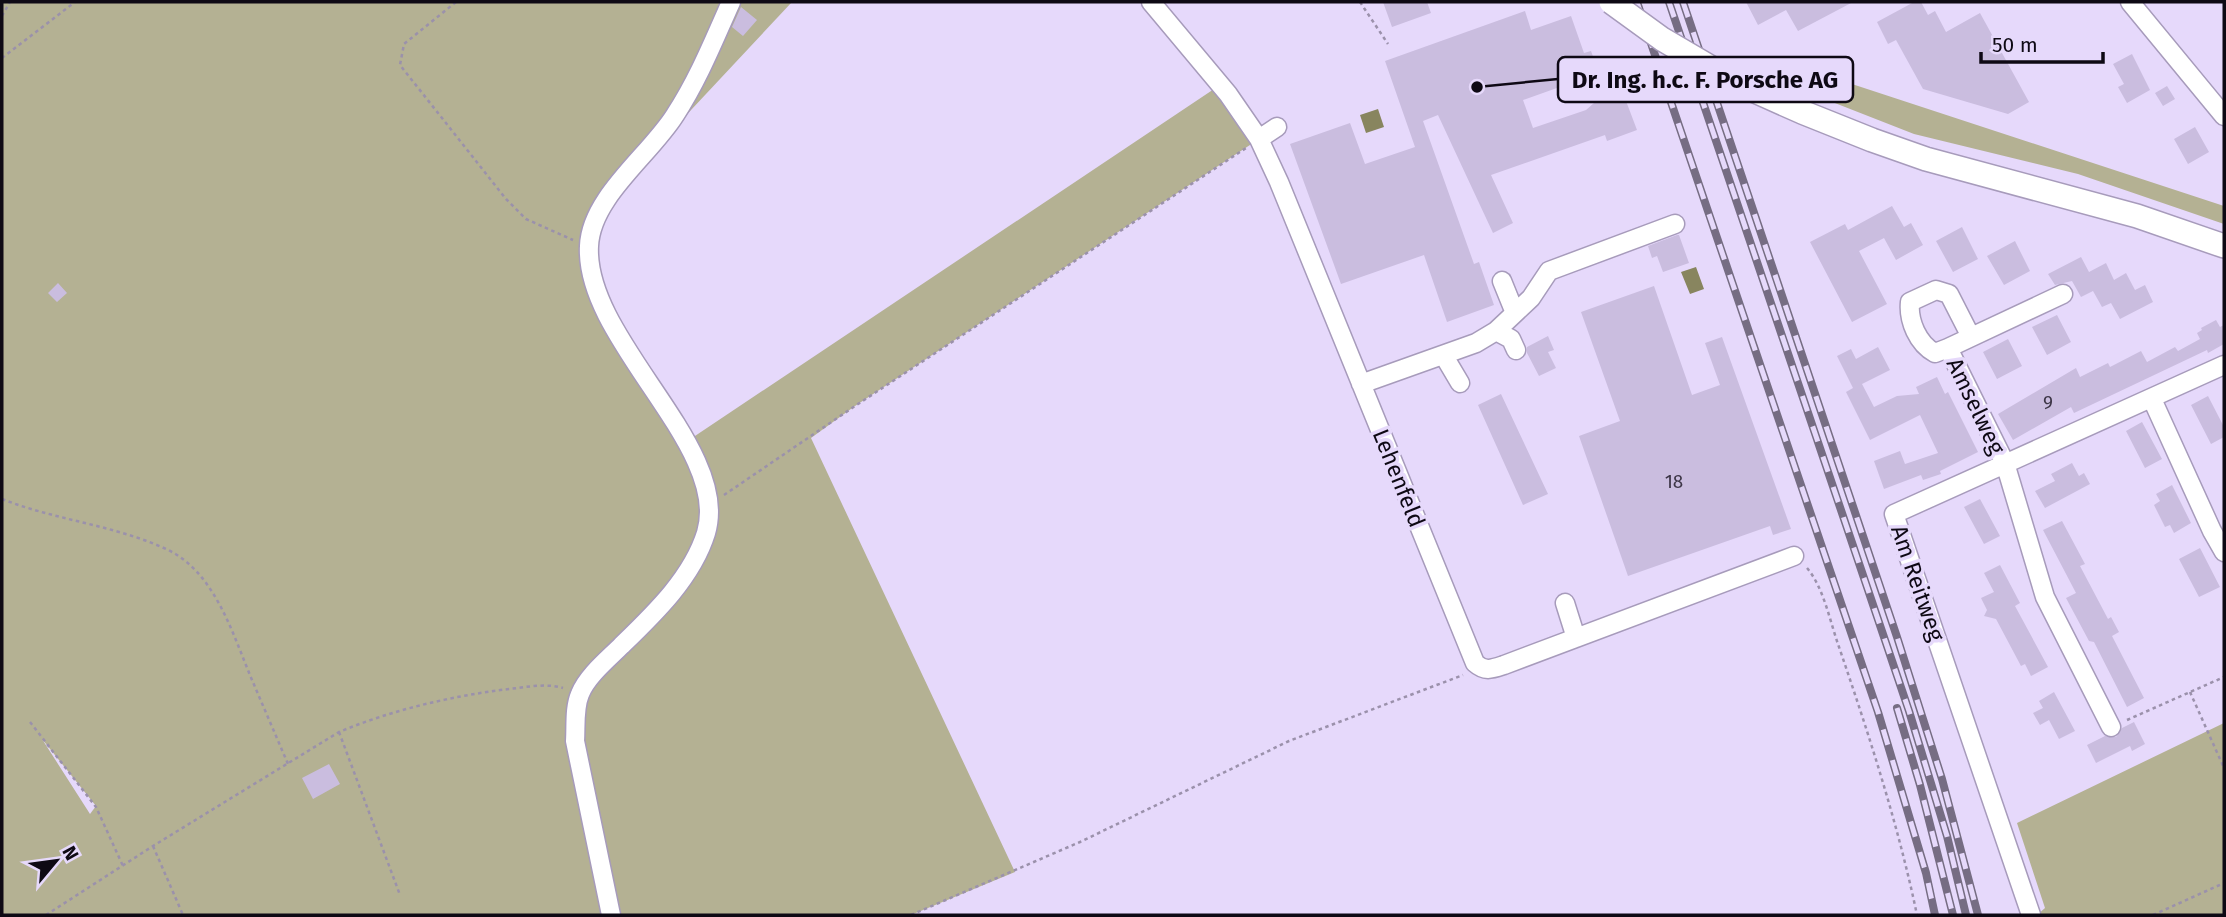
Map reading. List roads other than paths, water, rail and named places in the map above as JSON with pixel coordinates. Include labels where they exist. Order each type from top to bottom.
[{"type":"main road","points":[[1611,2],[1662,39],[1737,83],[1871,140],[1926,159],[2137,216],[2224,246]]},
{"type":"street","points":[[611,915],[575,741],[580,692],[607,659],[673,592],[690,566],[706,532],[710,505],[697,463],[605,311],[591,278],[589,245],[594,223],[604,203],[656,142],[690,91],[732,2]]},
{"type":"street","name":"Lehenfeld","points":[[1151,2],[1228,94],[1259,139],[1279,182],[1475,663],[1481,669],[1489,670],[1576,638]]},
{"type":"street","points":[[2130,2],[2224,116]]},
{"type":"street","points":[[1259,139],[1277,127]]},
{"type":"street","points":[[1361,384],[1476,343],[1496,331],[1531,298],[1549,271],[1675,224]]},
{"type":"street","points":[[1502,281],[1515,313]]},
{"type":"street","name":"Amselweg","points":[[1971,337],[1949,294],[1936,290],[1910,302],[1909,316],[1925,348],[1935,353],[1948,348],[2063,295]]},
{"type":"street","points":[[1496,331],[1511,339],[1516,350]]},
{"type":"street","name":"Amselweg","points":[[1948,348],[2005,463],[2045,597],[2111,727]]},
{"type":"street","points":[[1444,356],[1460,383]]},
{"type":"street","name":"Am Reitweg","points":[[2031,915],[1894,514],[2224,365]]},
{"type":"street","points":[[2152,399],[2224,552]]},
{"type":"street","points":[[1564,603],[1576,638],[1794,556]]},
{"type":"railway","points":[[1637,2],[1878,712],[1926,873],[1935,915]]},
{"type":"railway","points":[[1669,2],[1909,711],[1947,836],[1966,915]]},
{"type":"railway","points":[[1683,2],[1897,637],[1942,779],[1978,915]]},
{"type":"railway","points":[[1897,708],[1953,915]]},
{"type":"place","name":"Dr. Ing. h.c. F. Porsche AG","points":[[1477,87]]}]
